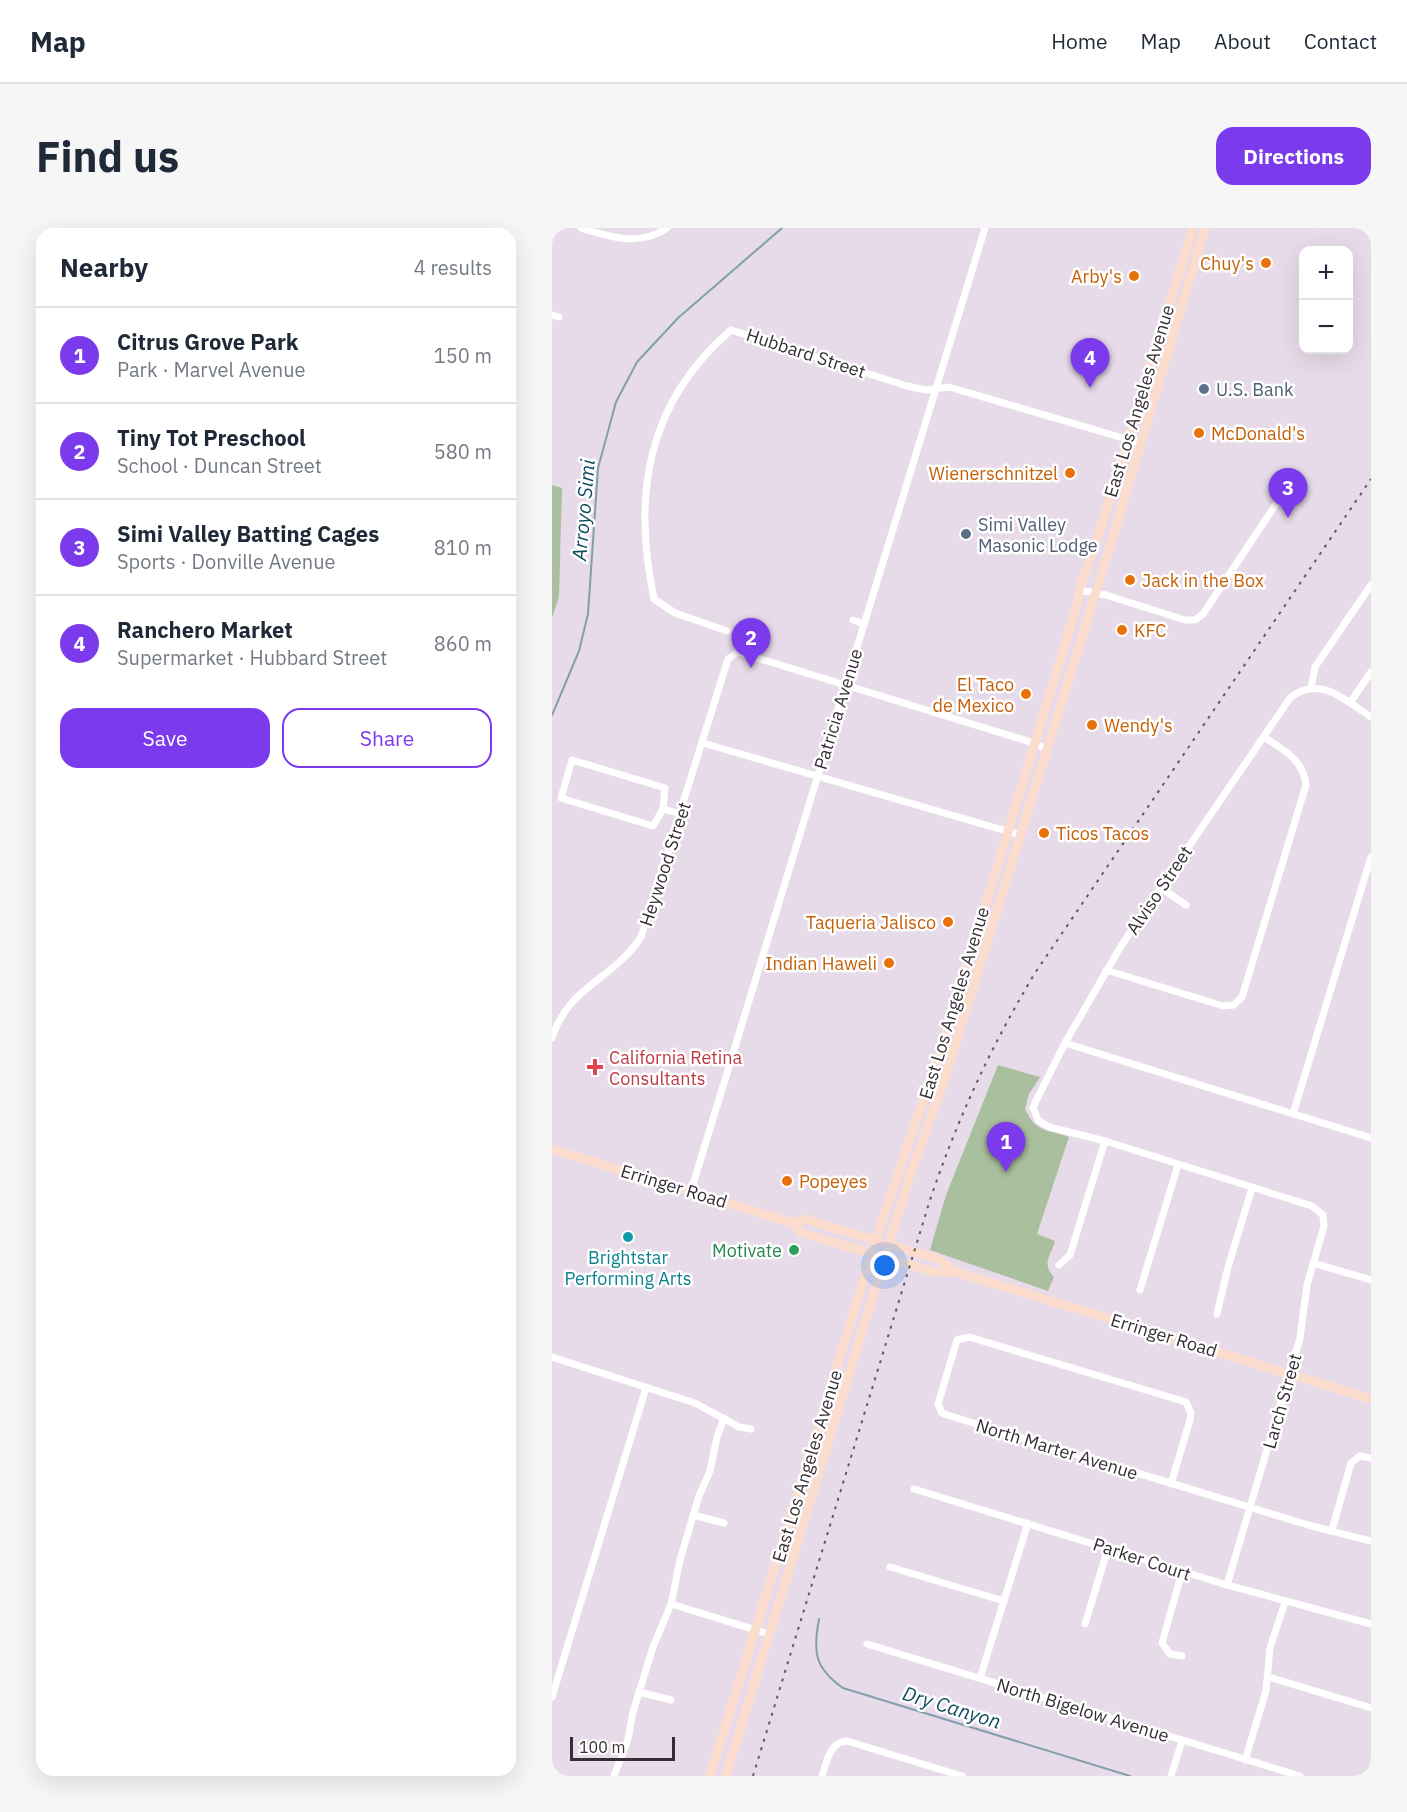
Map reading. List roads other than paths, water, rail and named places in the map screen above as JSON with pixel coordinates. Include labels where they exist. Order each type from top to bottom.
[{"type":"main road","name":"East Los Angeles Avenue","points":[[710,1776],[872,1253],[928,1090],[1078,601],[1079,590],[1193,228]]},
{"type":"main road","name":"East Los Angeles Avenue","points":[[726,1776],[884,1257],[911,1172],[943,1084],[1205,228]]},
{"type":"main road","points":[[1180,269],[1194,268]]},
{"type":"main road","name":"Erringer Road","points":[[552,1149],[796,1224],[800,1232],[935,1272],[956,1272],[1371,1399]]},
{"type":"main road","name":"Erringer Road","points":[[796,1224],[803,1219],[889,1244],[940,1260],[956,1272]]},
{"type":"street","points":[[581,228],[630,239],[660,233],[667,228]]},
{"type":"street","name":"Patricia Avenue","points":[[691,1191],[985,228]]},
{"type":"street","name":"Hubbard Street","points":[[727,631],[675,613],[654,599],[645,555],[646,477],[657,434],[685,381],[711,347],[731,330],[907,386],[926,390],[949,387],[1140,443]]},
{"type":"street","points":[[1079,590],[1185,620],[1195,620],[1203,614],[1292,480]]},
{"type":"street","points":[[1371,585],[1315,668],[1311,687],[1328,690],[1371,717]]},
{"type":"street","points":[[853,620],[864,624]]},
{"type":"street","points":[[740,635],[738,652],[1034,743],[1046,749]]},
{"type":"street","name":"Heywood Street","points":[[552,1038],[563,1013],[572,1000],[623,961],[641,937],[728,658],[738,652]]},
{"type":"street","points":[[1350,703],[1371,672]]},
{"type":"street","name":"Alviso Street","points":[[1105,1141],[1049,1127],[1038,1120],[1034,1112],[1034,1101],[1106,970],[1290,698],[1311,687]]},
{"type":"street","points":[[1106,970],[1223,1005],[1229,1006],[1239,1001],[1245,992],[1306,785],[1305,772],[1298,761],[1264,737]]},
{"type":"street","points":[[703,743],[1020,835]]},
{"type":"street","points":[[572,760],[665,788],[663,809],[653,826],[561,798],[572,760]]},
{"type":"street","points":[[663,809],[681,814]]},
{"type":"street","points":[[1293,1114],[1371,857]]},
{"type":"street","points":[[1161,888],[1186,905]]},
{"type":"street","points":[[1065,1043],[1371,1138]]},
{"type":"street","points":[[1059,1265],[1070,1255],[1105,1141],[1252,1188],[1217,1314]]},
{"type":"street","points":[[1140,1290],[1178,1165]]},
{"type":"street","name":"Larch Street","points":[[1227,1585],[1300,1338],[1307,1285],[1324,1226],[1323,1215],[1312,1206],[1252,1188]]},
{"type":"street","points":[[1313,1263],[1371,1280]]},
{"type":"street","name":"North Marter Avenue","points":[[1171,1484],[1190,1419],[1190,1407],[1186,1402],[969,1336],[961,1337],[955,1344],[939,1398],[938,1404],[942,1413],[1171,1484],[1251,1508],[1371,1541]]},
{"type":"street","points":[[552,1357],[695,1403],[739,1427],[752,1429]]},
{"type":"street","points":[[552,1696],[646,1388]]},
{"type":"street","points":[[614,1776],[628,1738],[653,1647],[671,1604],[680,1560],[693,1515],[710,1471],[717,1437],[724,1418]]},
{"type":"street","points":[[1332,1530],[1352,1463],[1360,1456],[1371,1458]]},
{"type":"street","name":"Parker Court","points":[[914,1489],[1182,1572],[1371,1624]]},
{"type":"street","points":[[693,1515],[724,1523]]},
{"type":"street","points":[[980,1678],[1028,1523]]},
{"type":"street","points":[[1085,1624],[1108,1548]]},
{"type":"street","points":[[891,1567],[1004,1601]]},
{"type":"street","points":[[1182,1572],[1162,1642],[1170,1654],[1182,1656]]},
{"type":"street","points":[[1245,1760],[1269,1677],[1270,1648],[1285,1602]]},
{"type":"street","points":[[671,1604],[769,1634]]},
{"type":"street","name":"North Bigelow Avenue","points":[[867,1644],[1300,1776]]},
{"type":"street","points":[[1269,1677],[1371,1708]]},
{"type":"street","points":[[639,1692],[671,1700]]},
{"type":"street","points":[[822,1776],[831,1750],[837,1743],[847,1741],[962,1776]]},
{"type":"street","points":[[1171,1776],[1182,1741]]},
{"type":"waterway","name":"Arroyo Simi","points":[[552,715],[579,651],[588,614],[598,468],[616,402],[637,362],[678,318],[782,228]]},
{"type":"waterway","name":"Dry Canyon","points":[[819,1619],[816,1640],[818,1658],[826,1673],[843,1688],[1130,1776]]},
{"type":"railway","points":[[753,1776],[930,1200],[976,1084],[1035,973],[1371,479]]},
{"type":"place","name":"Chuy's","points":[[1266,263]]},
{"type":"place","name":"Arby's","points":[[1134,276]]},
{"type":"place","name":"Ranchero Market","points":[[1090,388]]},
{"type":"place","name":"U.S. Bank","points":[[1204,389]]},
{"type":"place","name":"McDonald's","points":[[1199,433]]},
{"type":"place","name":"Wienerschnitzel","points":[[1070,473]]},
{"type":"place","name":"Simi Valley Batting Cages","points":[[1288,518]]},
{"type":"place","name":"Simi Valley Masonic Lodge","points":[[966,534]]},
{"type":"place","name":"Jack in the Box","points":[[1130,580]]},
{"type":"place","name":"KFC","points":[[1122,630]]},
{"type":"place","name":"Tiny Tot Preschool","points":[[751,668]]},
{"type":"place","name":"El Taco de Mexico","points":[[1026,694]]},
{"type":"place","name":"Wendy's","points":[[1092,725]]},
{"type":"place","name":"Ticos Tacos","points":[[1044,833]]},
{"type":"place","name":"Taqueria Jalisco","points":[[948,922]]},
{"type":"place","name":"Indian Haweli","points":[[889,963]]},
{"type":"place","name":"California Retina Consultants","points":[[595,1067]]},
{"type":"place","name":"Citrus Grove Park","points":[[1006,1172]]},
{"type":"place","name":"Popeyes","points":[[787,1181]]},
{"type":"place","name":"Brightstar Performing Arts","points":[[628,1237]]},
{"type":"place","name":"Motivate","points":[[794,1250]]}]
